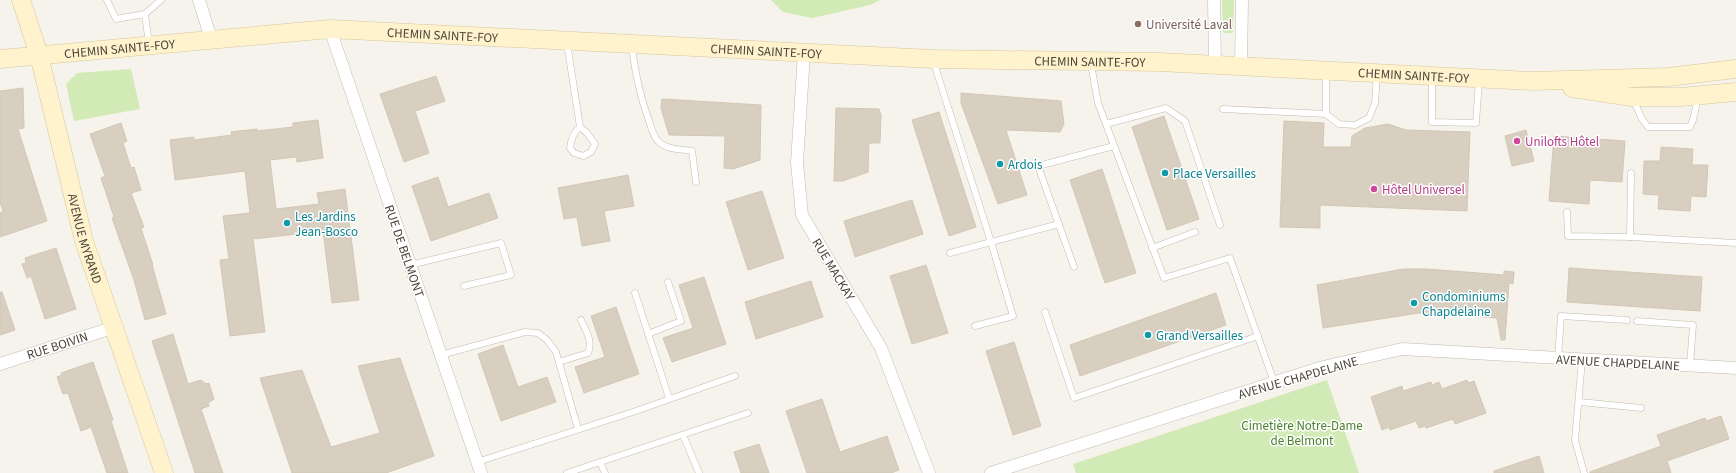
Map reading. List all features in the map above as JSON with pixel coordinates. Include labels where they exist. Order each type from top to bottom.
[{"type":"main road","name":"AVENUE MYRAND","points":[[21,0],[39,56],[84,241],[115,327],[164,473]]},
{"type":"main road","name":"CHEMIN SAINTE-FOY","points":[[0,59],[330,29],[933,59],[1159,62],[1479,78],[1533,82],[1632,97],[1698,96],[1736,92]]},
{"type":"main road","name":"CHEMIN SAINTE-FOY","points":[[1533,82],[1668,77],[1736,69]]},
{"type":"street","points":[[199,0],[211,39]]},
{"type":"street","points":[[1214,0],[1215,65]]},
{"type":"street","points":[[1241,67],[1242,0]]},
{"type":"street","name":"RUE DE BELMONT","points":[[330,29],[479,467]]},
{"type":"street","name":"RUE MACKAY","points":[[804,53],[797,163],[802,215],[881,348],[929,473]]},
{"type":"street","name":"RUE BOIVIN","points":[[0,364],[115,327]]},
{"type":"street","name":"AVENUE CHAPDELAINE","points":[[991,473],[1323,367],[1402,349],[1736,368]]},
{"type":"lane","points":[[107,0],[116,19],[145,14],[161,0]]},
{"type":"lane","points":[[145,14],[149,45]]},
{"type":"lane","points":[[567,41],[580,127],[587,133],[594,144],[591,152],[583,156],[574,153],[570,148],[572,138],[580,127]]},
{"type":"lane","points":[[632,45],[635,73],[640,95],[657,141],[667,147],[692,151],[696,182]]},
{"type":"lane","points":[[933,59],[991,242],[1012,316],[975,326]]},
{"type":"lane","points":[[1090,61],[1098,103],[1164,278],[1230,258],[1274,382]]},
{"type":"lane","points":[[1326,71],[1326,114]]},
{"type":"lane","points":[[1224,109],[1326,114],[1339,124],[1355,125],[1369,118],[1375,103],[1378,73]]},
{"type":"lane","points":[[1432,76],[1432,122],[1476,123],[1479,78]]},
{"type":"lane","points":[[1632,97],[1642,119],[1648,126],[1690,128],[1694,120],[1698,96]]},
{"type":"lane","points":[[1106,124],[1166,108],[1185,121],[1220,225]]},
{"type":"lane","points":[[1074,267],[1038,166],[1114,146]]},
{"type":"lane","points":[[1630,238],[1631,173]]},
{"type":"lane","points":[[1567,212],[1568,236],[1736,243]]},
{"type":"lane","points":[[950,253],[1059,224]]},
{"type":"lane","points":[[1152,248],[1195,232]]},
{"type":"lane","points":[[410,264],[501,243],[511,274],[464,286]]},
{"type":"lane","points":[[648,334],[681,321],[668,282]]},
{"type":"lane","points":[[635,293],[669,398]]},
{"type":"lane","points":[[1045,312],[1074,398],[1258,336]]},
{"type":"lane","points":[[1558,359],[1561,316],[1627,320]]},
{"type":"lane","points":[[558,362],[588,353],[591,347],[590,341],[581,320]]},
{"type":"lane","points":[[1637,321],[1692,325],[1690,366]]},
{"type":"lane","points":[[441,356],[525,332],[538,333],[547,340],[556,352],[578,429]]},
{"type":"lane","points":[[1582,360],[1580,402],[1575,440],[1584,473]]},
{"type":"lane","points":[[479,467],[578,429],[633,412],[669,398],[735,376]]},
{"type":"lane","points":[[1580,402],[1641,408]]},
{"type":"lane","points":[[567,473],[748,413]]},
{"type":"lane","points":[[683,435],[699,473]]},
{"type":"lane","points":[[600,462],[604,473]]},
{"type":"green space","points":[[771,0],[880,0],[870,5],[812,18],[783,12]]},
{"type":"green space","points":[[1222,0],[1234,0],[1233,33],[1223,33]]},
{"type":"green space","points":[[131,69],[140,109],[74,121],[66,84],[77,73]]},
{"type":"green space","name":"Cimetière Notre-Dame de Belmont","points":[[1327,380],[1359,473],[1076,473],[1073,464]]},
{"type":"building","points":[[436,76],[445,101],[415,111],[429,153],[404,162],[380,94]]},
{"type":"building","points":[[23,88],[24,128],[18,129],[47,221],[0,237],[0,213],[3,212],[0,202],[0,91]]},
{"type":"building","name":"Ardois","points":[[961,93],[1061,101],[1064,124],[1060,132],[1006,130],[1027,195],[998,204],[961,103]]},
{"type":"building","points":[[662,99],[761,105],[760,160],[733,169],[724,168],[725,136],[669,135],[661,108]]},
{"type":"building","points":[[836,108],[879,109],[881,115],[880,143],[869,143],[868,172],[843,181],[834,181]]},
{"type":"building","points":[[939,112],[976,227],[949,236],[912,120]]},
{"type":"building","name":"Place Versailles","points":[[1164,116],[1199,219],[1167,230],[1132,127]]},
{"type":"building","name":"Les Jardins Jean-Bosco","points":[[318,120],[323,158],[297,162],[296,157],[270,160],[276,209],[319,204],[317,193],[345,189],[359,300],[332,303],[323,231],[253,239],[265,332],[230,336],[220,260],[229,259],[223,216],[250,213],[245,171],[175,180],[170,140],[194,137],[194,140],[232,135],[231,132],[238,131],[257,129],[257,131],[293,127],[293,123]]},
{"type":"building","name":"Hôtel Universel","points":[[1284,121],[1324,123],[1323,147],[1351,147],[1352,136],[1365,128],[1388,124],[1406,130],[1470,132],[1467,211],[1320,205],[1320,228],[1280,227]]},
{"type":"building","points":[[121,123],[127,141],[123,143],[131,168],[134,167],[141,190],[131,193],[144,227],[141,228],[166,314],[145,320],[134,280],[112,218],[114,217],[101,178],[105,176],[90,134]]},
{"type":"building","points":[[1526,130],[1534,161],[1512,166],[1505,136]]},
{"type":"building","points":[[1554,136],[1625,141],[1622,182],[1590,180],[1589,204],[1549,201]]},
{"type":"building","points":[[1661,147],[1693,149],[1692,165],[1708,165],[1706,197],[1691,196],[1690,211],[1658,209],[1659,195],[1643,194],[1644,161],[1660,161]]},
{"type":"building","points":[[1102,169],[1136,273],[1105,283],[1070,180]]},
{"type":"building","points":[[628,175],[634,206],[604,211],[610,241],[582,246],[577,217],[564,219],[558,188]]},
{"type":"building","points":[[438,177],[448,207],[489,193],[498,218],[431,241],[412,186]]},
{"type":"building","points":[[762,191],[784,258],[748,270],[726,202]]},
{"type":"building","points":[[912,200],[923,234],[855,257],[844,221]]},
{"type":"building","points":[[56,248],[76,309],[45,319],[31,276],[27,278],[22,264],[26,263],[25,258]]},
{"type":"building","points":[[926,265],[948,333],[912,344],[890,276]]},
{"type":"building","points":[[1569,268],[1702,277],[1700,311],[1567,302]]},
{"type":"building","name":"Condominiums Chapdelaine","points":[[1403,269],[1427,269],[1504,275],[1504,271],[1514,272],[1513,284],[1509,283],[1505,340],[1501,340],[1497,318],[1419,313],[1323,328],[1317,285]]},
{"type":"building","points":[[704,277],[726,344],[672,362],[663,338],[693,328],[679,285]]},
{"type":"building","points":[[811,281],[823,317],[756,339],[745,302]]},
{"type":"building","points":[[0,292],[2,292],[15,330],[0,335]]},
{"type":"building","name":"Grand Versailles","points":[[1216,293],[1226,325],[1080,376],[1070,345]]},
{"type":"building","points":[[616,307],[639,374],[584,393],[575,367],[605,357],[591,316]]},
{"type":"building","points":[[173,334],[188,384],[201,380],[206,384],[209,383],[214,399],[208,403],[209,406],[201,409],[223,473],[195,473],[152,341]]},
{"type":"building","points":[[1014,342],[1041,426],[1013,435],[986,351]]},
{"type":"building","points":[[503,345],[518,387],[547,377],[556,402],[501,421],[478,354]]},
{"type":"building","points":[[400,358],[434,456],[386,473],[292,473],[260,378],[302,370],[331,447],[380,433],[358,366]]},
{"type":"building","points":[[93,362],[113,420],[111,421],[128,473],[107,473],[91,427],[81,431],[68,393],[63,394],[57,377],[62,375],[61,373]]},
{"type":"building","points":[[1467,380],[1468,383],[1474,381],[1486,413],[1455,424],[1453,419],[1426,428],[1425,426],[1419,428],[1416,421],[1390,430],[1389,427],[1382,430],[1371,397],[1402,386],[1403,391],[1431,382],[1432,385],[1439,382],[1442,389]]},
{"type":"building","points":[[822,399],[840,452],[887,436],[899,470],[891,473],[807,473],[786,411]]},
{"type":"building","points":[[1721,416],[1729,439],[1667,461],[1671,473],[1590,473],[1661,446],[1657,435],[1705,418],[1706,421]]},
{"type":"building","points":[[759,444],[769,473],[741,473],[734,452]]},
{"type":"building","points":[[1539,456],[1544,473],[1494,473],[1494,471]]},
{"type":"place","name":"Université Laval","points":[[1138,24]]},
{"type":"place","name":"Unilofts Hôtel","points":[[1517,141]]},
{"type":"place","name":"Ardois","points":[[1000,164]]},
{"type":"place","name":"Place Versailles","points":[[1165,173]]},
{"type":"place","name":"Hôtel Universel","points":[[1374,189]]},
{"type":"place","name":"Les Jardins Jean-Bosco","points":[[287,223]]},
{"type":"place","name":"Condominiums Chapdelaine","points":[[1414,303]]},
{"type":"place","name":"Grand Versailles","points":[[1148,335]]}]
